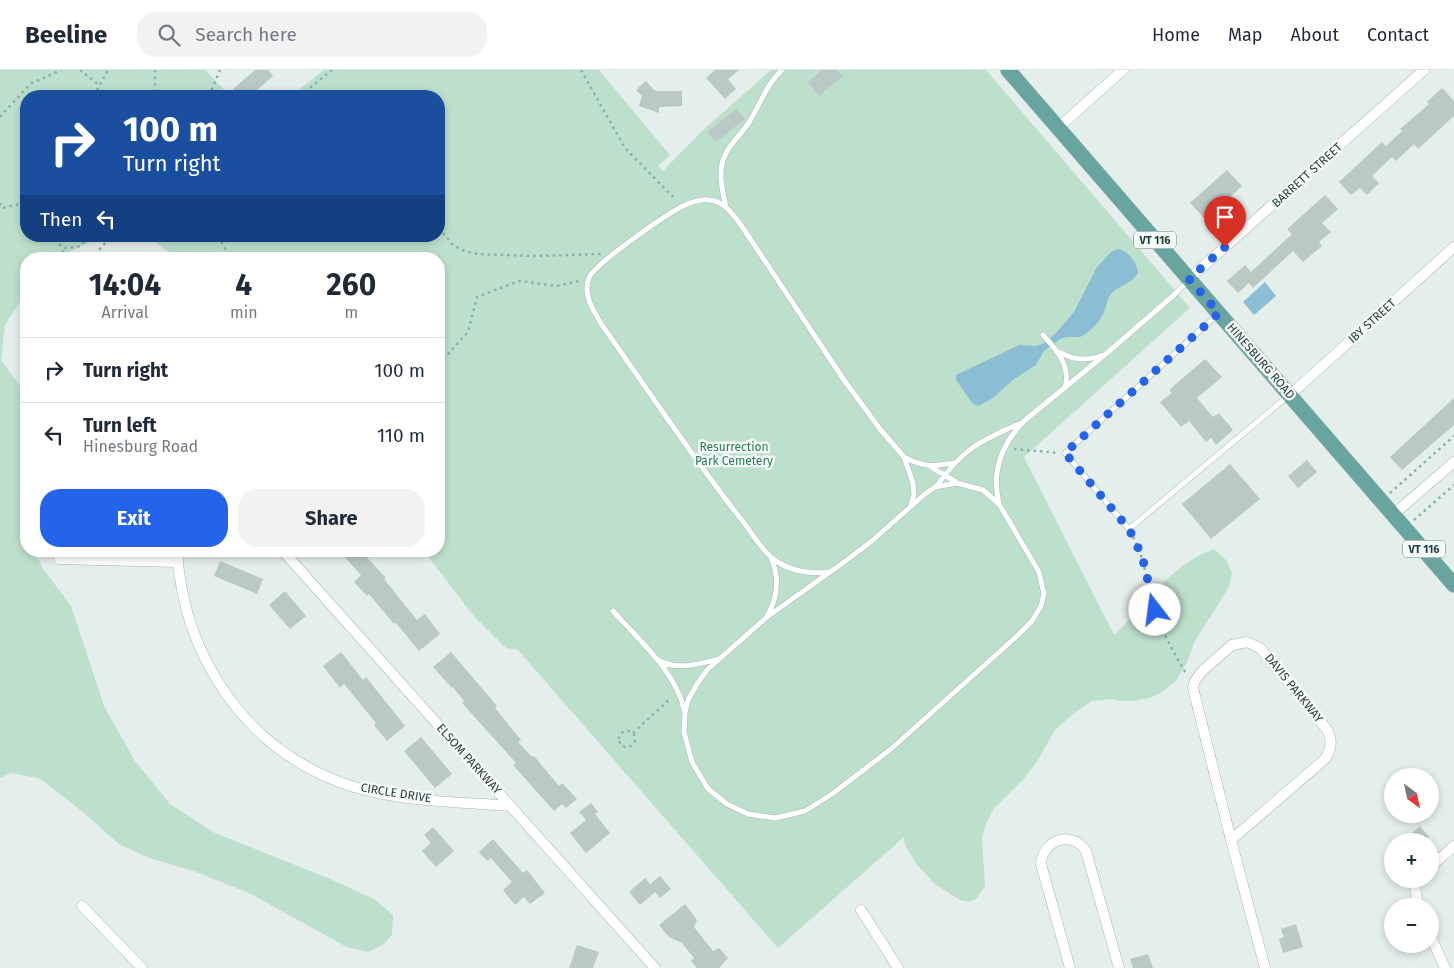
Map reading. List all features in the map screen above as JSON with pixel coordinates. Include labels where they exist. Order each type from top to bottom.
[{"type":"main road","name":"HINESBURG ROAD","points":[[1008,70],[1454,585]]},
{"type":"street","points":[[1058,128],[1123,70]]},
{"type":"street","name":"BARRETT STREET","points":[[1189,279],[1424,70]]},
{"type":"street","name":"IBY STREET","points":[[1290,395],[1454,246]]},
{"type":"street","points":[[1394,514],[1454,462]]},
{"type":"street","points":[[59,559],[138,557]]},
{"type":"street","name":"CIRCLE DRIVE","points":[[177,557],[180,580],[191,623],[198,644],[210,669],[230,701],[261,735],[277,748],[313,771],[353,787],[411,797],[511,806]]},
{"type":"street","name":"ELSOM PARKWAY","points":[[288,557],[655,968]]},
{"type":"street","name":"DAVIS PARKWAY","points":[[1194,684],[1202,671],[1232,645],[1243,642],[1254,644],[1263,651],[1326,727],[1330,738],[1330,749],[1325,759],[1231,840]]},
{"type":"street","points":[[1194,684],[1194,696],[1265,968]]},
{"type":"street","points":[[1070,968],[1041,864],[1046,848],[1054,842],[1064,839],[1074,841],[1086,851],[1119,968]]},
{"type":"street","points":[[1439,860],[1454,846]]},
{"type":"street","points":[[82,906],[142,968]]},
{"type":"street","points":[[861,910],[898,968]]},
{"type":"street","points":[[1438,953],[1444,968]]},
{"type":"lane","points":[[726,207],[721,177],[722,162],[726,153],[751,120],[772,81],[782,70]]},
{"type":"lane","points":[[766,618],[774,605],[776,592],[776,569],[769,555],[725,498],[602,324],[591,306],[587,290],[588,279],[595,268],[612,254],[682,207],[700,200],[712,200],[726,207],[741,225],[844,380],[880,429],[904,457],[917,464],[931,467],[957,483],[983,490],[999,504]]},
{"type":"lane","points":[[1024,421],[988,437],[953,463],[936,487],[911,504],[873,540],[766,618],[719,659],[697,684],[688,700],[684,732],[692,762],[708,789],[727,804],[748,814],[776,818],[805,811],[826,798],[890,749],[945,702],[1032,621],[1041,606],[1044,594],[1039,572],[999,504],[996,480],[1004,448],[1012,433],[1024,421],[1107,353],[1174,295],[1189,279]]},
{"type":"lane","points":[[1219,313],[1065,453],[1129,529],[1290,395]]},
{"type":"lane","points":[[1043,335],[1057,350],[1067,357],[1086,359],[1107,353]]},
{"type":"lane","points":[[1057,350],[1067,373],[1064,390]]},
{"type":"lane","points":[[904,457],[913,483],[914,495],[911,504]]},
{"type":"lane","points":[[931,467],[953,463]]},
{"type":"lane","points":[[936,487],[957,483]]},
{"type":"lane","points":[[769,555],[781,564],[793,569],[816,574],[830,572]]},
{"type":"lane","points":[[613,611],[669,674],[685,713]]},
{"type":"lane","points":[[654,657],[662,662],[677,665],[697,665],[719,659]]},
{"type":"path","points":[[25,90],[30,84],[61,70]]},
{"type":"path","points":[[80,70],[100,86]]},
{"type":"path","points":[[98,90],[108,70]]},
{"type":"path","points":[[155,70],[155,90]]},
{"type":"path","points":[[212,90],[220,70]]},
{"type":"path","points":[[307,90],[332,70]]},
{"type":"path","points":[[581,70],[625,148],[682,207]]},
{"type":"path","points":[[0,117],[20,95]]},
{"type":"path","points":[[0,203],[2,208],[20,204]]},
{"type":"path","points":[[445,235],[453,245],[462,250],[477,254],[533,256],[612,254]]},
{"type":"path","points":[[56,242],[64,248],[78,247],[84,242]]},
{"type":"path","points":[[97,252],[106,242]]},
{"type":"path","points":[[63,252],[64,248]]},
{"type":"path","points":[[445,357],[468,332],[477,297],[519,281],[557,286],[588,279]]},
{"type":"path","points":[[1381,500],[1454,436]]},
{"type":"path","points":[[1004,448],[1065,453]]},
{"type":"path","points":[[1406,528],[1454,485]]},
{"type":"path","points":[[1129,529],[1142,556],[1155,610],[1170,646],[1194,684]]},
{"type":"path","points":[[633,733],[678,692]]},
{"type":"path","points":[[621,732],[633,733],[635,739],[633,744],[625,748],[620,745],[618,740],[621,732]]},
{"type":"green space","points":[[0,70],[205,70],[224,90],[20,90],[20,242],[89,242],[70,252],[20,252],[20,301],[5,325],[1,360],[20,386],[20,557],[37,557],[44,570],[71,606],[104,706],[135,761],[170,804],[213,832],[328,878],[374,899],[393,915],[392,935],[383,945],[368,952],[347,947],[251,894],[196,872],[147,857],[119,844],[41,779],[11,773],[0,778]]},
{"type":"green space","name":"Resurrection Park Cemetery","points":[[324,70],[599,70],[670,155],[658,166],[663,171],[703,130],[771,70],[986,70],[1190,308],[1024,457],[1114,635],[1160,586],[1185,565],[1214,549],[1227,561],[1232,573],[1229,587],[1195,641],[1187,662],[1176,681],[1162,692],[1150,698],[1132,701],[1113,699],[1092,701],[1055,730],[1036,763],[1022,781],[994,808],[986,824],[982,838],[985,886],[976,899],[968,902],[960,900],[936,885],[917,865],[905,845],[904,837],[778,948],[518,650],[506,648],[473,615],[429,557],[445,557],[445,252],[169,252],[155,242],[445,242],[445,90],[299,90]]},
{"type":"water","points":[[1118,249],[1125,252],[1131,258],[1136,265],[1138,273],[1132,280],[1111,294],[1100,320],[1094,327],[1080,337],[1060,339],[1044,351],[1036,365],[1014,379],[993,398],[977,406],[972,403],[956,380],[956,375],[1019,345],[1036,346],[1043,344],[1056,333],[1074,312],[1097,267],[1111,252]]},
{"type":"water","points":[[1265,282],[1276,296],[1254,315],[1243,302]]},
{"type":"building","points":[[255,70],[268,70],[273,76],[257,90],[233,89]]},
{"type":"building","points":[[715,70],[739,70],[728,79],[736,89],[725,99],[706,78]]},
{"type":"building","points":[[822,70],[837,70],[843,76],[819,96],[808,82]]},
{"type":"building","points":[[646,81],[654,90],[682,91],[682,106],[659,107],[659,113],[639,106],[642,96],[636,90]]},
{"type":"building","points":[[1442,88],[1454,101],[1454,116],[1418,149],[1414,144],[1396,161],[1392,157],[1372,176],[1379,183],[1367,195],[1360,188],[1351,195],[1339,182],[1382,142],[1386,146],[1402,131],[1400,129],[1429,104],[1427,102]]},
{"type":"building","points":[[736,109],[745,119],[716,142],[707,132]]},
{"type":"building","points":[[1227,170],[1242,186],[1205,219],[1190,203]]},
{"type":"building","points":[[1325,195],[1338,209],[1322,223],[1331,232],[1319,242],[1322,246],[1303,262],[1293,251],[1253,288],[1249,283],[1238,293],[1227,281],[1245,265],[1251,272],[1292,234],[1287,229]]},
{"type":"building","points":[[1205,359],[1222,377],[1197,398],[1213,417],[1219,413],[1233,430],[1216,445],[1211,438],[1206,442],[1189,421],[1181,427],[1160,402],[1172,393],[1169,390]]},
{"type":"building","points":[[1454,398],[1454,425],[1402,470],[1390,457]]},
{"type":"building","points":[[1307,460],[1317,472],[1298,488],[1288,476]]},
{"type":"building","points":[[1230,464],[1260,499],[1211,539],[1182,504]]},
{"type":"building","points":[[344,557],[367,557],[386,578],[384,579],[417,620],[425,614],[440,634],[419,651],[369,594],[367,596],[354,582],[361,575]]},
{"type":"building","points":[[220,561],[263,579],[257,594],[214,576]]},
{"type":"building","points":[[285,591],[306,616],[290,629],[269,605]]},
{"type":"building","points":[[341,652],[363,680],[366,677],[405,726],[387,741],[374,725],[376,723],[344,684],[340,688],[323,666]]},
{"type":"building","points":[[451,652],[497,706],[495,708],[521,740],[518,742],[532,757],[534,756],[559,786],[562,783],[577,799],[566,808],[562,804],[554,811],[513,765],[516,763],[462,703],[464,701],[453,687],[433,667]]},
{"type":"building","points":[[421,737],[452,774],[435,788],[404,751]]},
{"type":"building","points":[[591,803],[598,812],[595,814],[610,833],[586,853],[570,833],[586,820],[579,812]]},
{"type":"building","points":[[1420,826],[1426,833],[1412,833]]},
{"type":"building","points":[[433,827],[454,851],[436,867],[422,851],[431,843],[424,835]]},
{"type":"building","points":[[493,839],[523,873],[527,870],[545,893],[530,904],[524,897],[515,905],[503,890],[512,882],[491,858],[487,861],[479,852]]},
{"type":"building","points":[[660,876],[671,889],[660,898],[655,892],[640,905],[629,892],[645,878],[650,884]]},
{"type":"building","points":[[685,904],[697,920],[694,927],[713,951],[719,948],[728,958],[719,968],[697,968],[691,961],[694,958],[682,943],[669,937],[659,925]]},
{"type":"building","points":[[1296,924],[1303,947],[1283,953],[1279,939],[1284,937],[1281,929]]},
{"type":"building","points":[[577,945],[599,952],[593,968],[569,968]]},
{"type":"building","points":[[1148,954],[1153,968],[1133,968],[1130,959]]},
{"type":"route","points":[[1155,610],[1142,556],[1129,529],[1065,453],[1219,313],[1189,279],[1225,247]]}]
